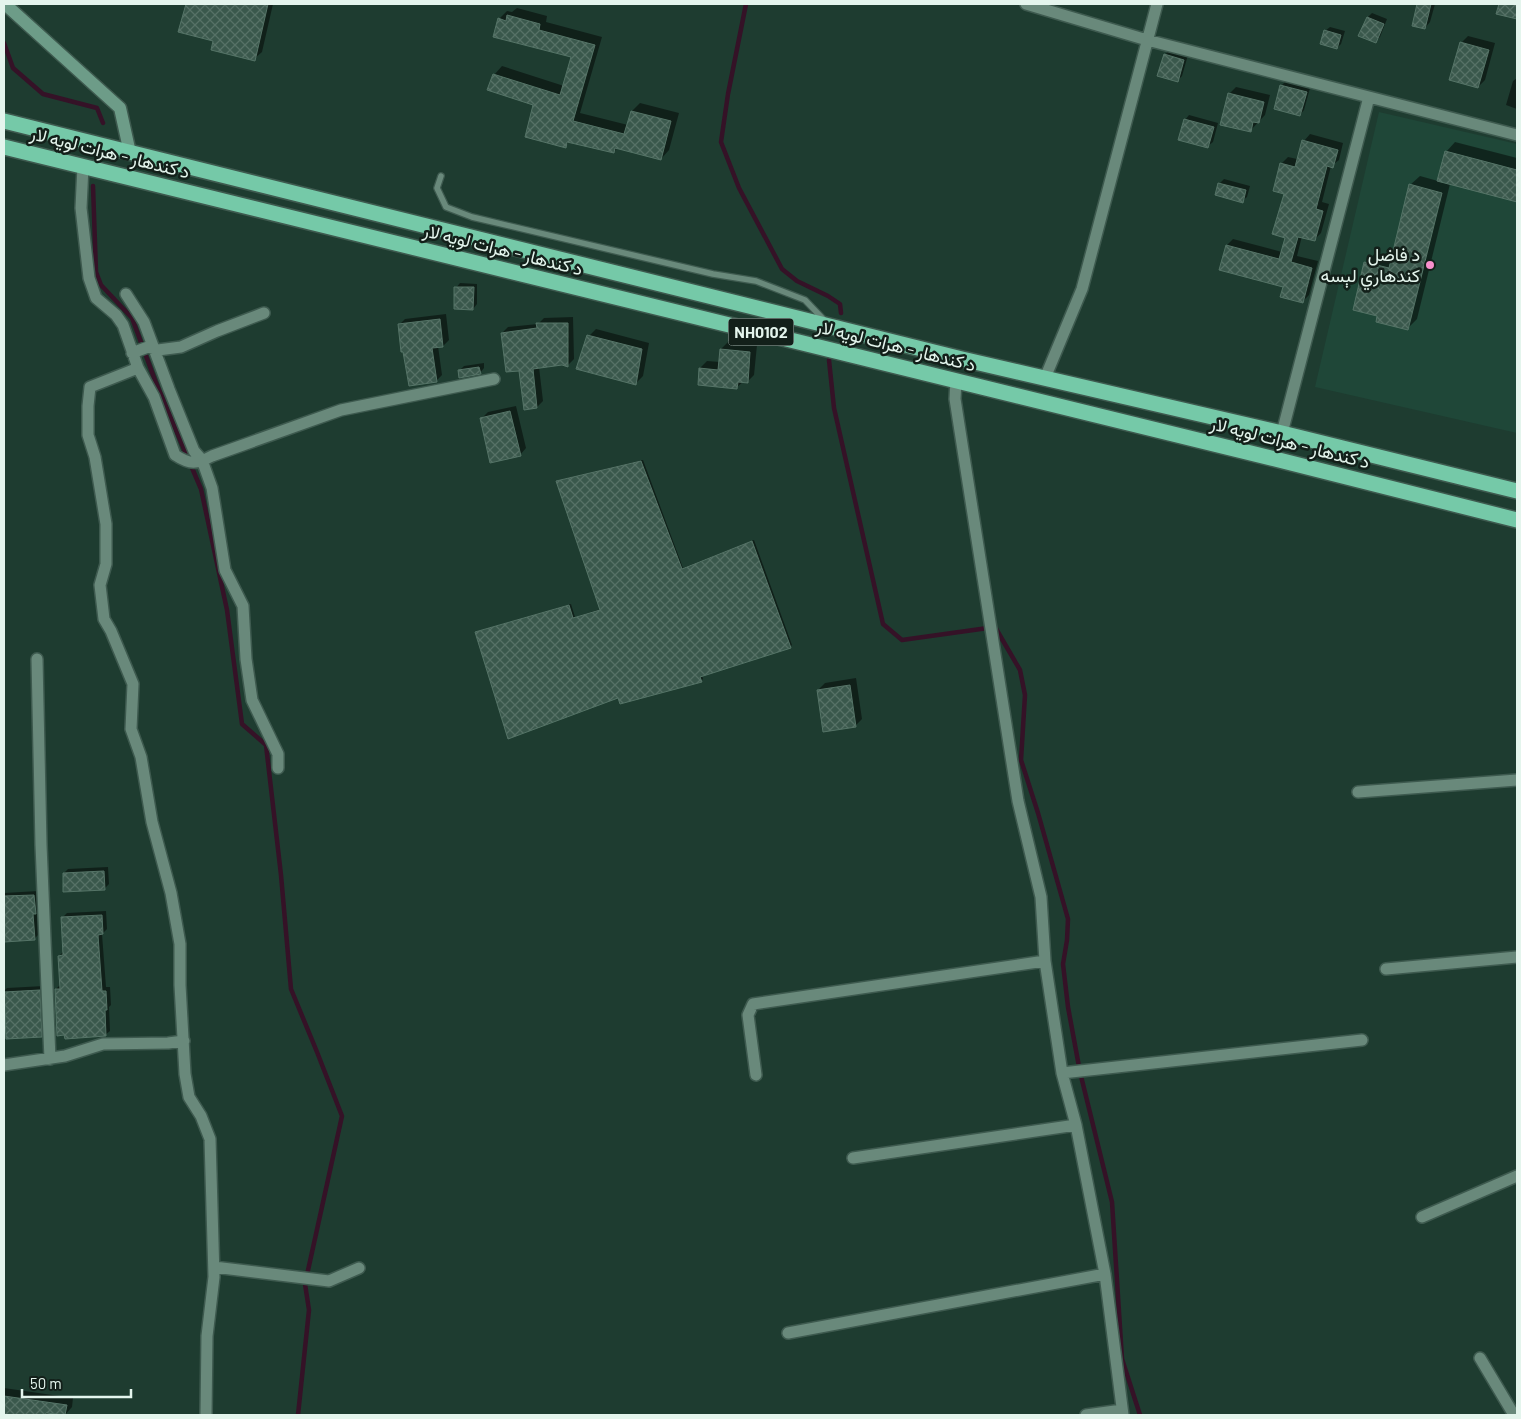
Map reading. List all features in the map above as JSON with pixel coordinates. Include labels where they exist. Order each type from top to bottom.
[{"type":"highway","name":"د کندهار - هرات لويه لار","points":[[4,121],[962,359],[1282,433],[1517,491]]},
{"type":"highway","name":"د کندهار - هرات لويه لار","points":[[4,146],[1517,520]]},
{"type":"highway","points":[[427,250],[431,227]]},
{"type":"highway","points":[[956,380],[962,359]]},
{"type":"highway","points":[[1361,480],[1366,454]]},
{"type":"street","points":[[5,4],[120,108],[130,152]]},
{"type":"street","points":[[1026,4],[1147,40],[1517,134]]},
{"type":"street","points":[[1045,378],[1082,289],[1156,4]]},
{"type":"street","points":[[1282,433],[1369,97]]},
{"type":"street","points":[[83,166],[81,208],[89,278],[96,298],[116,315],[143,350],[212,488],[225,570],[243,606],[246,659],[252,700],[278,754],[278,768]]},
{"type":"street","points":[[126,294],[144,322],[143,350],[138,368],[154,397],[175,455],[183,460],[200,462],[341,410],[494,379]]},
{"type":"street","points":[[143,350],[181,347],[264,313]]},
{"type":"street","points":[[138,368],[90,387],[88,436],[95,457],[106,524],[106,564],[100,585],[104,619],[111,631],[133,684],[131,729],[141,757],[152,822],[171,893],[180,944],[177,1042],[189,1097],[201,1116],[210,1139],[214,1267],[207,1336],[206,1415]]},
{"type":"street","points":[[956,380],[956,399],[1018,801],[1041,897],[1045,960],[1073,1071],[1076,1125],[1105,1274],[1122,1412],[1086,1415]]},
{"type":"street","points":[[37,659],[41,845],[50,1059]]},
{"type":"street","points":[[1358,792],[1517,780]]},
{"type":"street","points":[[1386,969],[1517,957]]},
{"type":"street","points":[[756,1075],[748,1015],[753,1004],[1045,960]]},
{"type":"street","points":[[1073,1071],[1362,1040]]},
{"type":"street","points":[[4,1065],[65,1056],[103,1044],[177,1042]]},
{"type":"street","points":[[853,1158],[1076,1125]]},
{"type":"street","points":[[1422,1217],[1517,1176]]},
{"type":"street","points":[[214,1267],[330,1280],[359,1268]]},
{"type":"street","points":[[788,1334],[1105,1274]]},
{"type":"street","points":[[1480,1358],[1514,1415]]},
{"type":"lane","points":[[440,176],[437,188],[446,207],[472,217],[713,274],[756,280],[805,300],[831,326]]},
{"type":"shaded area","name":"د فاضل کندهاري لېسه","points":[[1379,112],[1517,144],[1517,433],[1315,387]]},
{"type":"building","points":[[186,4],[268,4],[255,61],[211,50],[213,41],[178,32]]},
{"type":"building","points":[[1417,4],[1431,4],[1425,29],[1412,26]]},
{"type":"building","points":[[1499,4],[1517,4],[1517,19],[1496,14]]},
{"type":"building","points":[[507,15],[540,24],[539,30],[595,45],[573,121],[624,134],[631,111],[671,121],[661,160],[615,148],[614,153],[567,142],[566,148],[525,137],[533,105],[487,90],[493,74],[560,95],[571,57],[493,37],[498,18],[506,21]]},
{"type":"building","points":[[1367,17],[1384,24],[1376,43],[1358,36]]},
{"type":"building","points":[[1324,30],[1341,35],[1337,49],[1320,44]]},
{"type":"building","points":[[1460,42],[1489,50],[1478,88],[1449,80]]},
{"type":"building","points":[[1164,54],[1184,60],[1178,82],[1157,76]]},
{"type":"building","points":[[1280,85],[1307,92],[1300,116],[1274,109]]},
{"type":"building","points":[[1228,93],[1264,102],[1259,123],[1253,122],[1251,132],[1220,125]]},
{"type":"building","points":[[1184,119],[1214,127],[1208,148],[1178,140]]},
{"type":"building","points":[[1302,140],[1338,150],[1333,168],[1327,166],[1316,209],[1323,211],[1315,241],[1298,237],[1291,262],[1312,268],[1303,303],[1280,297],[1283,287],[1219,270],[1226,245],[1279,259],[1285,238],[1272,234],[1284,194],[1273,191],[1280,163],[1295,167]]},
{"type":"building","points":[[1445,151],[1517,170],[1517,202],[1437,181]]},
{"type":"building","points":[[1218,183],[1246,190],[1243,203],[1215,195]]},
{"type":"building","points":[[1409,184],[1442,193],[1408,330],[1376,322],[1377,316],[1353,310],[1364,262],[1389,268]]},
{"type":"building","points":[[454,287],[474,287],[473,310],[454,309]]},
{"type":"building","points":[[440,319],[443,347],[432,348],[437,382],[409,386],[403,352],[401,352],[398,324]]},
{"type":"building","points":[[536,323],[568,323],[568,367],[562,365],[533,369],[537,408],[524,410],[519,371],[506,372],[501,333],[537,328]]},
{"type":"building","points":[[587,335],[642,349],[636,385],[576,369]]},
{"type":"building","points":[[720,349],[750,352],[748,383],[738,382],[737,389],[698,385],[699,368],[718,370]]},
{"type":"building","points":[[479,367],[481,374],[459,378],[458,370]]},
{"type":"building","points":[[510,411],[521,456],[490,463],[480,418]]},
{"type":"building","points":[[641,461],[682,569],[752,541],[791,648],[700,677],[702,682],[620,704],[618,698],[508,739],[475,632],[569,605],[573,618],[600,610],[556,481]]},
{"type":"building","points":[[850,685],[856,727],[823,732],[817,690]]},
{"type":"building","points":[[104,871],[105,890],[63,892],[63,873]]},
{"type":"building","points":[[34,895],[36,914],[33,914],[35,940],[4,942],[4,896]]},
{"type":"building","points":[[102,915],[103,934],[98,935],[102,991],[106,991],[106,1036],[65,1039],[64,1035],[57,1036],[55,989],[60,989],[58,956],[63,955],[61,917]]},
{"type":"building","points":[[40,990],[42,1037],[6,1039],[4,992]]},
{"type":"building","points":[[4,1396],[67,1405],[65,1415],[46,1413],[45,1415],[4,1415]]},
{"type":"waterway","points":[[746,4],[728,94],[721,142],[739,188],[782,269],[797,281],[840,304],[841,313]]},
{"type":"waterway","points":[[4,43],[13,68],[43,94],[97,108],[103,123]]},
{"type":"waterway","points":[[93,186],[96,272],[101,285],[132,318],[156,383],[201,489],[227,610],[242,724],[266,745],[281,875],[291,989],[342,1116],[305,1284],[309,1310],[298,1415]]},
{"type":"waterway","points":[[829,360],[834,408],[883,624],[902,640],[995,627],[1020,670],[1025,695],[1021,760],[1068,919],[1063,964],[1068,1007],[1080,1072],[1112,1202],[1122,1359],[1140,1415]]},
{"type":"place","name":"د فاضل کندهاري لېسه","points":[[1430,265]]}]
